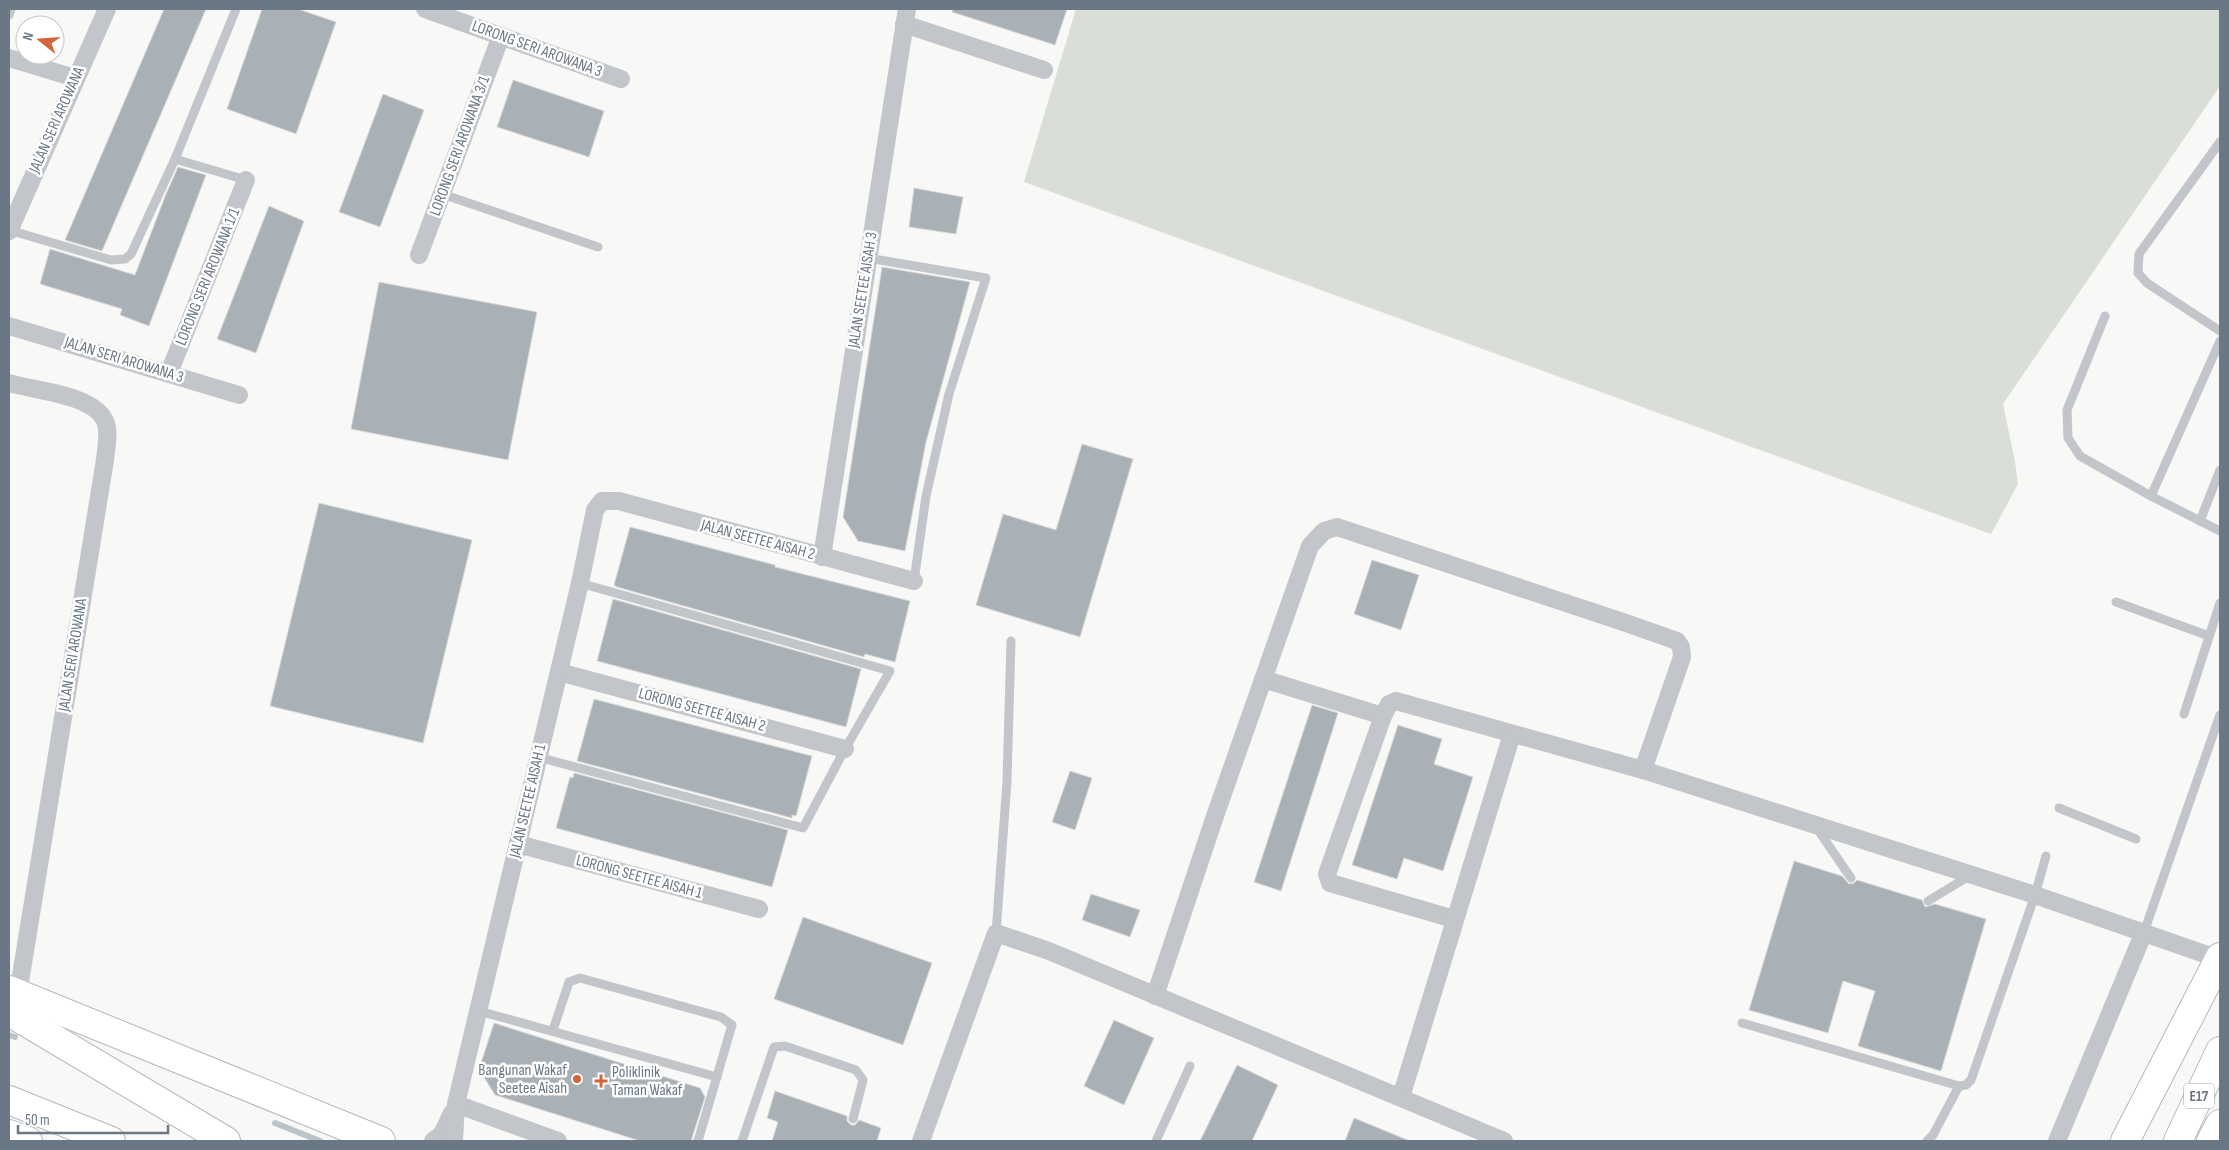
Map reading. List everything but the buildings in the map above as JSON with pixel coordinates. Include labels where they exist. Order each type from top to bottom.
[{"type":"highway","points":[[2125,1141],[2220,958]]},
{"type":"highway","points":[[12,999],[226,1141]]},
{"type":"highway","points":[[12,999],[381,1141]]},
{"type":"highway","name":"E17","points":[[2178,1141],[2220,1051]]},
{"type":"highway","points":[[9,1100],[111,1141]]},
{"type":"highway","name":"E17","points":[[2211,1141],[2220,1124]]},
{"type":"highway","points":[[9,1134],[28,1141]]},
{"type":"street","name":"JALAN SERI AROWANA","points":[[9,231],[107,9]]},
{"type":"street","name":"LORONG SERI AROWANA 3","points":[[425,9],[621,78]]},
{"type":"street","name":"JALAN SEETEE AISAH 3","points":[[822,557],[905,16],[1044,70]]},
{"type":"street","name":"LORONG SERI AROWANA 3/1","points":[[419,255],[501,36]]},
{"type":"street","points":[[9,58],[75,78]]},
{"type":"street","name":"LORONG SERI AROWANA 1/1","points":[[169,373],[246,180]]},
{"type":"street","name":"JALAN SERI AROWANA 3","points":[[9,326],[239,395]]},
{"type":"street","name":"JALAN SERI AROWANA","points":[[9,383],[76,399],[97,409],[105,422],[107,437],[105,460],[12,999]]},
{"type":"street","name":"JALAN SEETEE AISAH 2","points":[[602,502],[619,501],[822,557],[914,580]]},
{"type":"street","name":"JALAN SEETEE AISAH 1","points":[[454,1141],[456,1104],[580,583],[595,510],[602,502]]},
{"type":"street","points":[[1155,996],[1310,546],[1324,531],[1336,527],[1626,622],[1676,641],[1681,647],[1682,657],[1643,770]]},
{"type":"street","name":"LORONG SEETEE AISAH 2","points":[[559,672],[845,749]]},
{"type":"street","points":[[1263,679],[1382,716]]},
{"type":"street","points":[[1454,919],[1330,883],[1327,874],[1382,716],[1389,704],[1396,701],[1643,770],[2035,895],[2220,958]]},
{"type":"street","points":[[1400,1097],[1512,734]]},
{"type":"street","name":"LORONG SEETEE AISAH 1","points":[[518,844],[759,909]]},
{"type":"street","points":[[2057,1141],[2144,932]]},
{"type":"street","points":[[921,1141],[996,933],[1049,951],[1504,1141]]},
{"type":"street","points":[[456,1104],[558,1141]]},
{"type":"street","name":"JALAN SEETEE AISAH 1","points":[[433,1141],[442,1134],[456,1104]]},
{"type":"lane","points":[[9,15],[11,9]]},
{"type":"lane","points":[[9,231],[111,260],[125,259],[131,254],[175,159],[236,9]]},
{"type":"lane","points":[[2220,142],[2139,254],[2138,273],[2147,283],[2220,332]]},
{"type":"lane","points":[[175,159],[246,180]]},
{"type":"lane","points":[[442,194],[598,247]]},
{"type":"lane","points":[[868,258],[986,278],[945,412],[926,496],[914,580]]},
{"type":"lane","points":[[2105,316],[2067,410],[2068,438],[2080,456],[2151,496],[2220,531]]},
{"type":"lane","points":[[2151,496],[2220,341]]},
{"type":"lane","points":[[2200,520],[2220,470]]},
{"type":"lane","points":[[538,757],[804,828],[845,749],[890,671],[580,583]]},
{"type":"lane","points":[[2116,602],[2209,636]]},
{"type":"lane","points":[[2184,714],[2220,603]]},
{"type":"lane","points":[[996,933],[1007,781],[1011,641]]},
{"type":"lane","points":[[2144,932],[2220,715]]},
{"type":"lane","points":[[2059,808],[2136,839]]},
{"type":"lane","points":[[1815,826],[1851,878]]},
{"type":"lane","points":[[1742,1023],[1959,1086],[1966,1085],[1971,1080],[2035,895],[2046,856]]},
{"type":"lane","points":[[1928,902],[1971,875]]},
{"type":"lane","points":[[553,1030],[569,982],[580,978],[721,1017],[732,1025],[698,1141]]},
{"type":"lane","points":[[479,1011],[717,1077]]},
{"type":"lane","points":[[742,1141],[774,1047],[785,1046],[856,1070],[862,1080],[853,1118]]},
{"type":"lane","points":[[1156,1141],[1190,1066]]},
{"type":"lane","points":[[1927,1141],[1933,1135],[1959,1086]]},
{"type":"shaded area","points":[[1076,9],[2220,9],[2220,86],[2003,404],[2018,484],[1991,534],[1024,182]]},
{"type":"waterway","points":[[9,1035],[15,1037]]},
{"type":"waterway","points":[[275,1123],[320,1141]]},
{"type":"place","name":"Bangunan Wakaf Seetee Aisah","points":[[577,1079]]},
{"type":"place","name":"Poliklinik Taman Wakaf","points":[[601,1081]]}]
